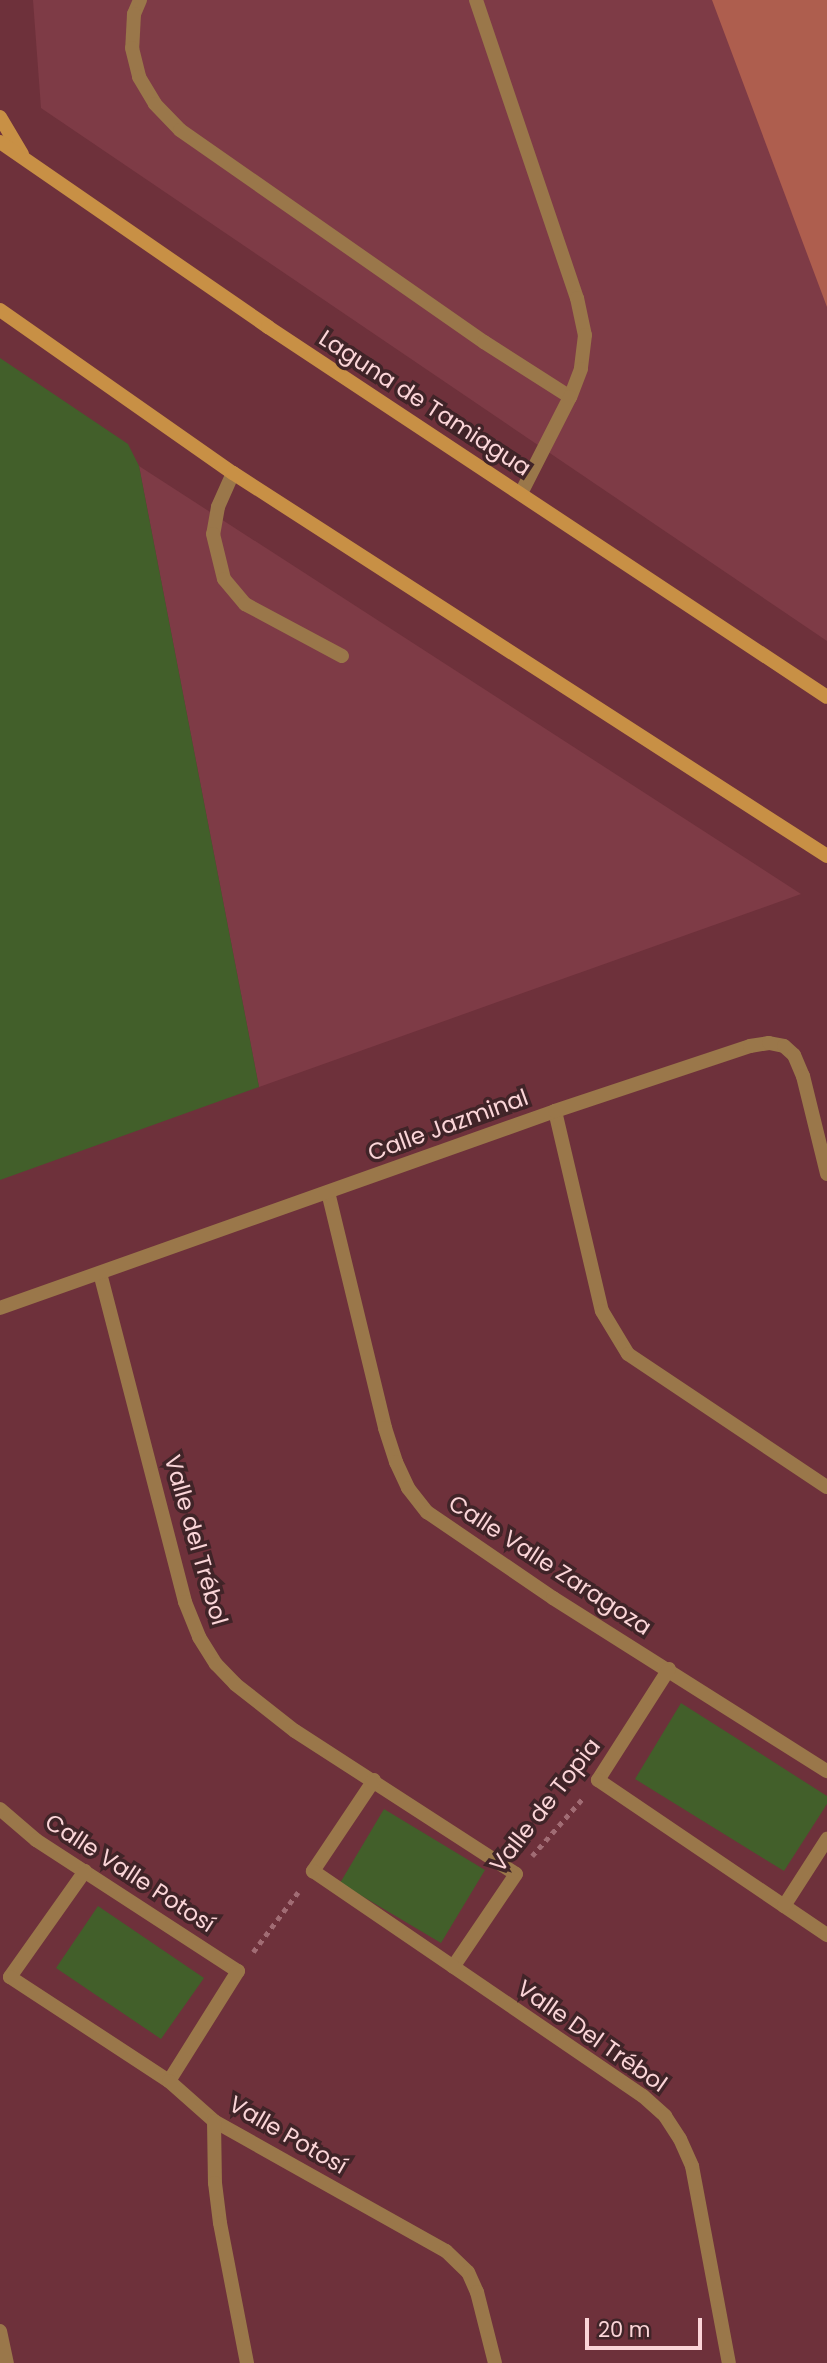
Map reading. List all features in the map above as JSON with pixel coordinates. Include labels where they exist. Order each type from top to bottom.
[{"type":"main road","points":[[0,117],[24,158]]},
{"type":"main road","name":"Laguna de Tamiagua","points":[[0,142],[268,327],[827,697]]},
{"type":"main road","points":[[0,310],[233,473],[827,856]]},
{"type":"street","points":[[140,0],[134,15],[132,48],[139,77],[155,104],[180,130],[484,342],[570,397]]},
{"type":"street","points":[[476,0],[582,317],[584,352],[570,397],[521,493]]},
{"type":"street","points":[[233,473],[218,507],[213,534],[224,579],[245,604],[342,656]]},
{"type":"street","name":"Calle Jazminal","points":[[0,1308],[555,1111],[750,1046],[769,1043],[784,1046],[794,1055],[803,1076],[827,1174]]},
{"type":"street","points":[[555,1111],[602,1311],[628,1354],[827,1487]]},
{"type":"street","name":"Calle Valle Zaragoza","points":[[328,1192],[385,1428],[408,1488],[427,1512],[453,1532],[827,1771]]},
{"type":"street","name":"Valle del Trébol","points":[[100,1273],[185,1602],[199,1637],[216,1664],[235,1684],[295,1731],[516,1874]]},
{"type":"street","name":"Valle de Topia","points":[[598,1780],[669,1668]]},
{"type":"street","points":[[313,1871],[374,1780]]},
{"type":"street","points":[[598,1780],[827,1935]]},
{"type":"street","name":"Calle Valle Potosí","points":[[0,1809],[36,1840],[239,1971]]},
{"type":"street","points":[[784,1906],[827,1839]]},
{"type":"street","name":"Valle Potosí","points":[[85,1871],[10,1977],[169,2081],[214,2121],[446,2251],[468,2272],[477,2292],[495,2363]]},
{"type":"street","name":"Valle Del Trébol","points":[[313,1871],[643,2096],[665,2116],[680,2139],[692,2166],[729,2363]]},
{"type":"street","name":"Valle de Topia","points":[[453,1967],[516,1874]]},
{"type":"street","points":[[169,2081],[239,1971]]},
{"type":"street","points":[[214,2121],[220,2223],[247,2363]]},
{"type":"street","points":[[0,2331],[7,2363]]},
{"type":"path","name":"Valle de Topia","points":[[516,1874],[598,1780]]},
{"type":"path","points":[[239,1971],[313,1871]]},
{"type":"shaded area","points":[[33,0],[827,0],[827,641],[41,108]]},
{"type":"shaded area","points":[[139,466],[801,894],[259,1087]]},
{"type":"green space","points":[[0,358],[128,444],[139,466],[259,1087],[0,1180]]},
{"type":"green space","points":[[681,1703],[827,1796],[827,1804],[784,1871],[635,1779]]},
{"type":"green space","points":[[384,1809],[485,1870],[441,1943],[340,1883]]},
{"type":"green space","points":[[98,1906],[204,1978],[161,2039],[56,1968]]},
{"type":"building","points":[[712,0],[827,0],[827,307]]}]
